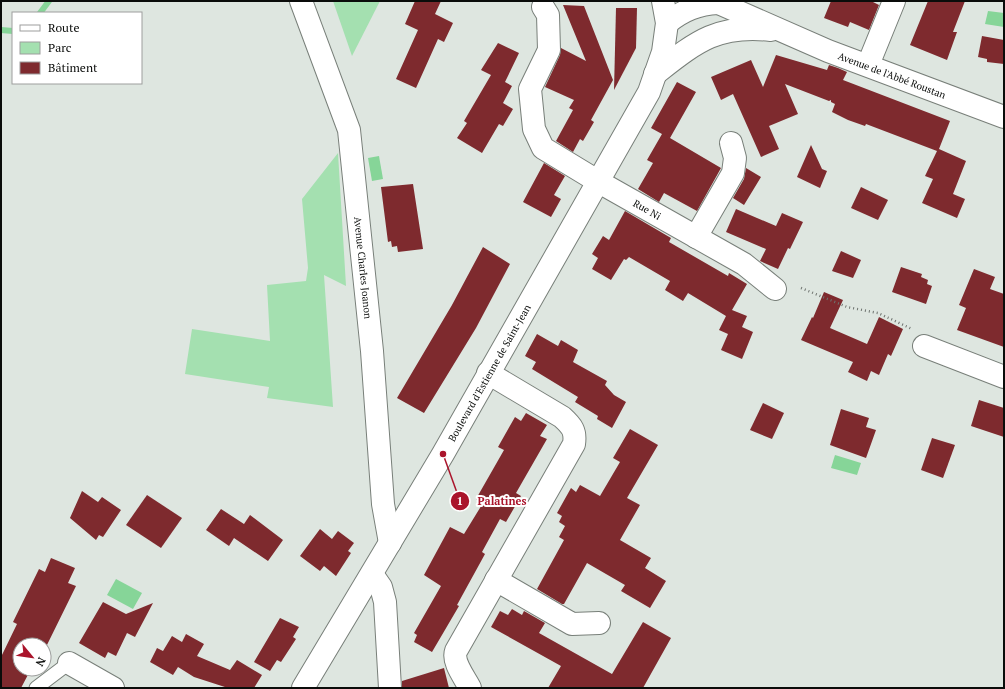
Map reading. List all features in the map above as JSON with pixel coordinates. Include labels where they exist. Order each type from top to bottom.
[{"type":"street","name":"Avenue Charles Joanon","points":[[301,1],[349,130],[372,351],[383,504],[390,543]]},
{"type":"street","name":"Boulevard d'Estienne de Saint-Jean","points":[[303,688],[443,454],[488,373],[599,182],[648,92],[663,52],[667,23],[663,1]]},
{"type":"street","points":[[868,65],[894,1]]},
{"type":"street","name":"Avenue de l'Abbé Roustan","points":[[667,23],[680,13],[694,7],[716,2],[780,31],[1004,118]]},
{"type":"street","name":"Rue Ni","points":[[543,7],[548,15],[549,50],[530,89],[534,129],[543,148],[599,182],[744,264],[775,289]]},
{"type":"street","points":[[667,23],[681,32],[703,38]]},
{"type":"street","name":"Avenue de l'Abbé Roustan","points":[[656,74],[703,38],[724,32],[751,28],[780,31]]},
{"type":"street","points":[[696,237],[733,173],[736,158],[731,143]]},
{"type":"street","points":[[924,346],[1004,377]]},
{"type":"street","points":[[470,688],[454,655],[574,444],[575,434],[572,426],[562,417],[488,373]]},
{"type":"street","points":[[372,574],[381,587],[385,602],[390,688]]},
{"type":"street","points":[[496,580],[572,624],[599,623]]},
{"type":"street","points":[[69,663],[113,688]]},
{"type":"lane","points":[[36,688],[69,663]]},
{"type":"path","points":[[801,288],[847,307],[878,313],[919,332],[924,346]]},
{"type":"green space","points":[[333,1],[380,1],[352,56]]},
{"type":"green space","points":[[338,153],[346,286],[324,275],[333,407],[267,398],[269,387],[185,374],[192,329],[270,341],[267,285],[306,281],[308,268],[302,199]]},
{"type":"shaded area","points":[[988,11],[1004,13],[1004,27],[985,24]]},
{"type":"shaded area","points":[[379,156],[383,179],[372,181],[368,158]]},
{"type":"shaded area","points":[[835,455],[861,463],[857,475],[831,468]]},
{"type":"shaded area","points":[[116,579],[142,593],[133,609],[107,595]]},
{"type":"building","points":[[415,1],[441,1],[435,14],[453,23],[444,42],[438,39],[416,88],[396,79],[418,30],[405,24]]},
{"type":"building","points":[[831,1],[871,1],[879,5],[869,30],[850,22],[848,27],[824,18]]},
{"type":"building","points":[[928,1],[965,1],[953,32],[957,32],[947,60],[910,45]]},
{"type":"building","points":[[563,5],[584,6],[613,80],[591,120],[594,122],[583,141],[580,139],[573,152],[556,141],[573,110],[569,108],[574,100],[545,87],[560,55],[561,48],[586,61]]},
{"type":"building","points":[[616,8],[637,8],[636,48],[614,90]]},
{"type":"building","points":[[982,36],[1004,40],[1004,64],[987,62],[987,59],[978,57]]},
{"type":"building","points":[[498,43],[519,53],[505,82],[512,86],[503,103],[513,109],[503,126],[499,124],[482,153],[457,138],[467,123],[464,121],[491,75],[481,70]]},
{"type":"building","points":[[776,55],[827,70],[829,65],[838,68],[847,72],[843,80],[950,121],[939,149],[966,161],[953,194],[965,199],[957,218],[922,203],[933,179],[925,176],[937,151],[866,124],[865,126],[848,120],[832,112],[835,104],[831,102],[831,100],[829,101],[785,84],[798,114],[769,126],[779,149],[761,157],[733,94],[721,100],[711,77],[751,60],[763,87]]},
{"type":"building","points":[[677,82],[696,92],[670,138],[721,168],[697,211],[664,193],[659,202],[638,189],[653,163],[647,160],[662,134],[651,128]]},
{"type":"building","points":[[811,145],[822,169],[827,171],[820,188],[797,177]]},
{"type":"building","points":[[544,163],[565,176],[554,195],[561,199],[551,217],[523,202]]},
{"type":"building","points":[[746,168],[761,177],[744,205],[733,198],[744,179]]},
{"type":"building","points":[[413,184],[423,249],[398,252],[397,246],[392,247],[391,241],[388,242],[381,187]]},
{"type":"building","points":[[861,187],[888,200],[878,220],[851,208]]},
{"type":"building","points":[[736,209],[776,226],[782,213],[803,222],[790,249],[788,248],[778,269],[760,261],[766,249],[726,232]]},
{"type":"building","points":[[625,211],[671,238],[669,242],[728,276],[729,273],[747,284],[732,310],[747,316],[742,327],[753,332],[742,359],[721,350],[728,334],[719,330],[726,316],[688,293],[683,301],[665,290],[670,281],[629,257],[626,260],[624,259],[611,280],[592,269],[598,258],[592,254],[603,236],[609,240]]},
{"type":"building","points":[[483,247],[510,264],[476,328],[424,413],[397,398],[452,305]]},
{"type":"building","points":[[841,251],[861,260],[853,278],[832,271]]},
{"type":"building","points":[[901,267],[922,274],[921,277],[928,280],[927,284],[932,286],[926,304],[892,292]]},
{"type":"building","points":[[974,269],[995,277],[990,289],[1004,294],[1004,347],[957,330],[966,308],[959,305]]},
{"type":"building","points":[[824,292],[843,300],[830,328],[867,344],[879,317],[903,329],[891,356],[888,354],[879,375],[871,371],[867,381],[848,372],[853,362],[801,340],[812,317],[813,318]]},
{"type":"building","points":[[537,334],[558,346],[561,340],[578,350],[573,362],[607,381],[605,385],[614,395],[626,402],[612,428],[597,419],[598,416],[575,402],[578,397],[532,369],[536,362],[525,356]]},
{"type":"building","points":[[979,400],[1004,408],[1004,437],[971,426]]},
{"type":"building","points":[[763,403],[784,413],[772,439],[750,430]]},
{"type":"building","points":[[841,409],[869,418],[866,427],[876,430],[866,458],[830,445]]},
{"type":"building","points":[[526,413],[547,425],[540,436],[547,439],[516,493],[521,496],[506,522],[500,519],[482,552],[485,554],[457,605],[459,606],[432,652],[414,642],[417,635],[414,633],[441,586],[424,575],[450,527],[464,534],[483,503],[476,499],[504,450],[498,447],[515,417],[521,421]]},
{"type":"building","points":[[630,429],[658,445],[627,498],[640,505],[620,540],[651,558],[645,568],[666,581],[650,608],[621,591],[625,585],[587,563],[564,604],[562,604],[537,589],[564,540],[559,537],[565,526],[559,522],[562,516],[557,513],[571,488],[576,492],[580,485],[600,496],[620,462],[613,458]]},
{"type":"building","points":[[932,438],[955,445],[943,478],[921,470]]},
{"type":"building","points":[[82,491],[98,502],[102,497],[121,510],[103,537],[99,535],[96,540],[70,518]]},
{"type":"building","points":[[147,495],[182,518],[161,548],[126,525]]},
{"type":"building","points":[[221,509],[244,524],[250,515],[283,540],[268,561],[234,538],[229,546],[206,530]]},
{"type":"building","points":[[320,529],[332,539],[338,531],[354,543],[348,551],[351,553],[336,576],[324,566],[320,571],[300,556]]},
{"type":"building","points":[[51,558],[75,568],[68,583],[76,586],[51,637],[12,637],[12,677],[27,677],[21,688],[1,688],[1,657],[17,624],[13,622],[39,569],[45,572]]},
{"type":"building","points":[[103,602],[126,614],[153,603],[135,637],[127,633],[116,656],[108,652],[105,658],[79,643]]},
{"type":"building","points":[[512,609],[522,615],[524,611],[545,623],[539,633],[612,674],[643,622],[671,638],[643,688],[548,688],[561,666],[491,627],[500,611],[508,615]]},
{"type":"building","points":[[280,618],[299,627],[293,637],[296,639],[281,662],[277,660],[270,671],[254,662]]},
{"type":"building","points":[[186,634],[204,644],[197,656],[230,670],[237,660],[262,675],[254,688],[228,688],[194,677],[178,667],[173,675],[150,662],[157,648],[163,651],[172,636],[182,642]]},
{"type":"building","points":[[444,668],[449,688],[402,688],[402,681]]},
{"type":"waterway","points":[[41,12],[49,1]]},
{"type":"waterway","points":[[1,30],[12,31]]},
{"type":"place","name":"Palatines","points":[[443,454]]}]
